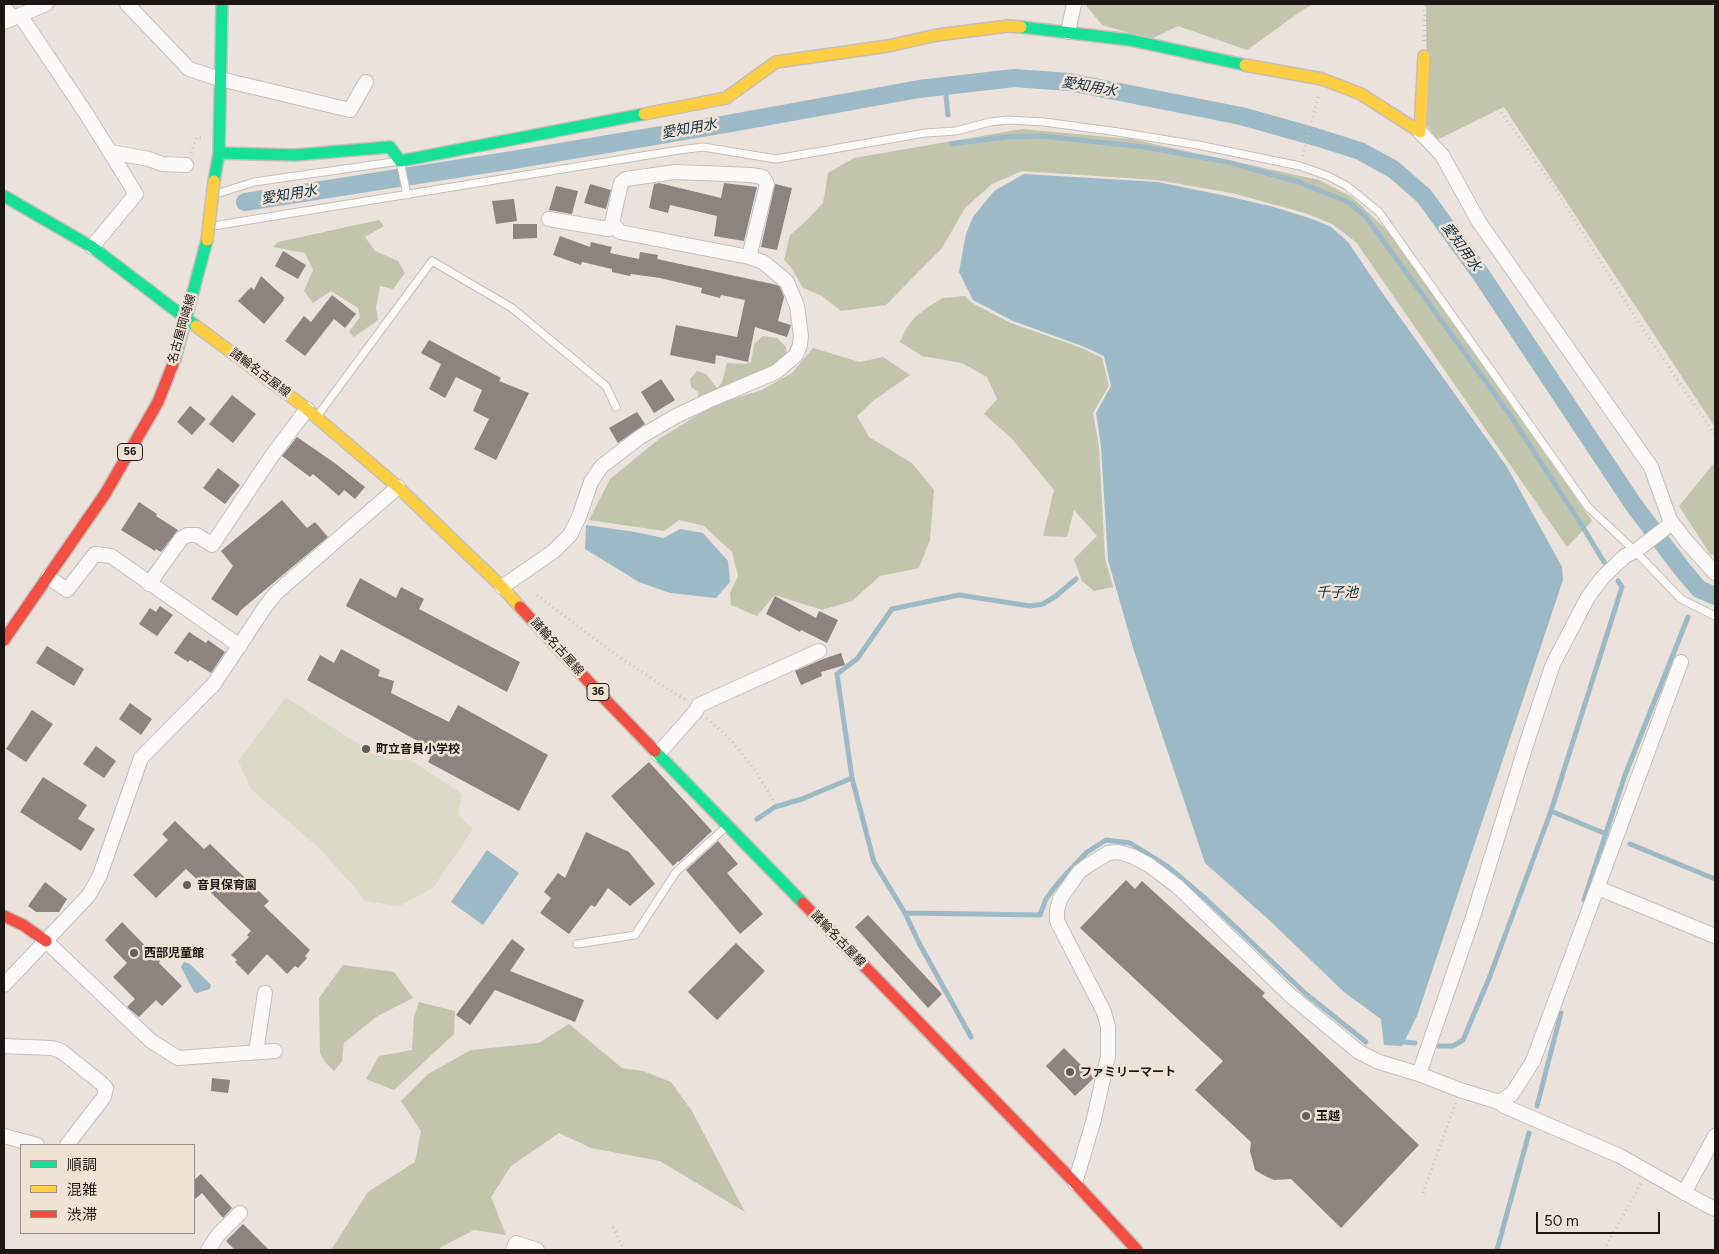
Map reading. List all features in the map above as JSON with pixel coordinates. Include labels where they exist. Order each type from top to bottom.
[{"type":"main road","name":"名古屋岡崎線","points":[[4,640],[105,494],[158,402],[178,352],[207,240],[219,153],[222,4]]},
{"type":"main road","points":[[219,153],[295,155],[390,147],[400,161],[726,98],[776,62],[852,52],[937,36],[1008,26],[1130,40],[1255,67],[1322,79],[1361,94],[1420,132],[1424,56]]},
{"type":"main road","name":"諸輪名古屋線","points":[[4,196],[92,247],[311,413],[398,487],[502,588],[599,693],[1075,1183],[1137,1250]]},
{"type":"main road","points":[[4,916],[23,925],[46,941]]},
{"type":"street","points":[[12,19],[46,4]]},
{"type":"street","points":[[128,4],[190,69],[220,79],[350,110],[366,82]]},
{"type":"street","points":[[1068,32],[1074,4]]},
{"type":"street","points":[[4,6],[12,19],[88,115],[136,194],[92,247]]},
{"type":"street","points":[[1420,132],[1442,155],[1480,222],[1651,467],[1668,526],[1687,542],[1715,573]]},
{"type":"street","points":[[110,152],[149,159],[162,164],[186,165]]},
{"type":"street","points":[[502,588],[554,551],[570,535],[579,517],[591,482],[602,466],[648,432],[710,400],[776,372],[796,355],[800,346],[801,336],[797,306],[787,282],[763,262],[749,257],[620,232],[612,223],[621,183],[626,179],[675,172],[763,177],[767,184],[749,257]]},
{"type":"street","points":[[549,219],[608,228],[616,227]]},
{"type":"street","points":[[149,584],[181,539],[187,535],[197,535],[212,545],[271,457],[311,413]]},
{"type":"street","points":[[4,985],[89,896],[100,875],[141,758],[214,684],[265,607],[276,594],[398,487]]},
{"type":"street","points":[[1419,1074],[1472,920],[1553,664],[1593,590],[1603,576],[1625,556],[1668,526]]},
{"type":"street","points":[[48,578],[67,590],[95,554],[110,556],[240,646]]},
{"type":"street","points":[[658,754],[699,705],[819,650]]},
{"type":"street","points":[[1499,1102],[1512,1094],[1533,1061],[1681,662]]},
{"type":"street","points":[[1075,1183],[1094,1119],[1108,1056],[1108,1027],[1104,1012],[1057,921],[1057,910],[1060,899],[1079,872],[1108,853],[1118,852],[1132,856],[1149,865],[1176,886],[1291,996],[1359,1052],[1379,1062],[1499,1102],[1504,1106],[1620,1156],[1647,1173],[1715,1209]]},
{"type":"street","points":[[1598,888],[1715,936]]},
{"type":"street","points":[[46,941],[151,1042],[178,1058],[274,1050]]},
{"type":"street","points":[[256,1052],[265,994]]},
{"type":"street","points":[[4,1046],[52,1048],[62,1051],[106,1088],[104,1097],[68,1144]]},
{"type":"street","points":[[4,1136],[33,1144]]},
{"type":"street","points":[[1684,1193],[1715,1136]]},
{"type":"street","points":[[208,1250],[218,1235],[240,1213]]},
{"type":"street","points":[[513,1250],[516,1243],[536,1250]]},
{"type":"lane","points":[[407,195],[400,161],[254,182],[209,196],[202,212],[213,226],[407,195],[679,150],[703,147],[776,159],[925,133],[956,131],[990,122],[1008,120],[1044,122],[1118,132],[1198,145],[1300,166],[1328,176],[1347,186],[1379,212],[1588,507],[1634,550],[1681,599],[1715,616]]},
{"type":"lane","points":[[311,413],[432,261],[512,308],[606,386],[616,407]]},
{"type":"lane","points":[[576,944],[635,935],[676,872],[728,826]]},
{"type":"path","points":[[1425,4],[1424,56],[1435,57],[1496,105],[1554,187],[1635,317],[1715,435]]},
{"type":"path","points":[[1541,4],[1586,40],[1597,54],[1715,278]]},
{"type":"path","points":[[1715,10],[1701,49],[1692,95],[1693,111],[1697,125],[1705,143],[1715,156]]},
{"type":"path","points":[[1300,166],[1322,79]]},
{"type":"path","points":[[535,594],[650,678],[706,716],[732,741],[755,770],[779,810]]},
{"type":"path","points":[[1423,1193],[1460,1090]]},
{"type":"path","points":[[1604,1250],[1647,1173]]},
{"type":"path","points":[[613,1227],[624,1250]]},
{"type":"green space","points":[[1085,4],[1314,4],[1304,9],[1247,50],[1178,26],[1151,39],[1102,25]]},
{"type":"green space","points":[[1426,4],[1715,4],[1715,427],[1504,107],[1437,140],[1427,126]]},
{"type":"green space","points":[[1022,129],[1131,139],[1319,180],[1352,197],[1390,233],[1592,521],[1567,547],[1356,242],[1332,224],[1305,213],[1232,193],[1156,180],[1022,171],[992,184],[965,208],[942,248],[886,305],[841,311],[822,296],[803,288],[791,267],[784,260],[790,235],[823,203],[828,173],[854,158]]},
{"type":"green space","points":[[379,220],[384,226],[365,237],[375,251],[398,261],[405,273],[393,289],[380,286],[376,307],[378,320],[354,337],[349,332],[360,317],[358,308],[331,291],[313,303],[304,291],[313,270],[305,253],[273,247],[278,242]]},
{"type":"green space","points":[[965,296],[972,303],[1011,323],[1082,348],[1102,358],[1109,386],[1093,413],[1099,447],[1105,558],[1113,587],[1094,591],[1082,581],[1074,559],[1097,536],[1074,510],[1067,537],[1043,536],[1054,490],[1012,439],[984,414],[997,399],[987,377],[962,363],[922,356],[900,342],[914,318],[928,307],[943,298]]},
{"type":"green space","points":[[763,336],[777,338],[786,347],[787,357],[773,369],[747,377],[719,392],[696,401],[699,393],[691,387],[690,379],[697,371],[706,374],[717,388],[722,383],[727,363],[746,364],[751,362],[754,344]]},
{"type":"green space","points":[[813,348],[860,362],[883,357],[910,375],[873,401],[857,416],[869,437],[912,463],[934,490],[930,540],[919,568],[880,576],[852,601],[822,610],[775,595],[757,616],[731,605],[730,593],[738,576],[732,552],[704,526],[679,520],[664,531],[589,520],[610,479],[659,439],[715,404],[762,390],[792,373]]},
{"type":"green space","points":[[1715,462],[1715,556],[1710,554],[1679,506]]},
{"type":"green space","points":[[286,697],[375,755],[395,760],[410,760],[462,794],[458,815],[473,829],[433,888],[399,906],[365,901],[318,847],[252,790],[238,761]]},
{"type":"green space","points":[[343,965],[394,972],[413,998],[376,1017],[344,1043],[342,1061],[334,1071],[325,1062],[320,1053],[319,998]]},
{"type":"green space","points":[[419,1002],[455,1011],[454,1034],[394,1090],[366,1079],[379,1056],[412,1050],[414,1016]]},
{"type":"green space","points":[[569,1024],[622,1068],[643,1071],[671,1082],[692,1111],[745,1212],[660,1161],[591,1148],[559,1133],[511,1166],[491,1197],[506,1235],[474,1230],[441,1247],[439,1250],[331,1250],[368,1192],[415,1162],[421,1131],[401,1101],[428,1074],[471,1050],[539,1043]]},
{"type":"water","name":"千子池","points":[[1024,174],[1158,182],[1274,207],[1331,227],[1348,242],[1507,467],[1562,567],[1563,580],[1417,1016],[1402,1046],[1384,1045],[1381,1019],[1344,992],[1269,920],[1205,863],[1134,651],[1108,560],[1101,446],[1096,413],[1111,386],[1104,356],[1013,321],[973,300],[959,272],[966,234],[973,217],[994,191]]},
{"type":"water","points":[[586,525],[664,538],[680,529],[703,533],[728,561],[730,582],[716,598],[670,593],[639,582],[585,549]]},
{"type":"water","points":[[487,850],[519,873],[483,925],[451,902]]},
{"type":"water","points":[[184,962],[190,964],[211,985],[210,989],[197,993],[194,992],[181,967]]},
{"type":"building","points":[[659,183],[721,198],[724,183],[757,187],[744,241],[714,236],[717,216],[670,205],[668,213],[649,208],[654,184]]},
{"type":"building","points":[[590,184],[611,190],[606,209],[584,203]]},
{"type":"building","points":[[775,184],[792,188],[777,250],[761,247]]},
{"type":"building","points":[[556,186],[578,191],[572,214],[549,210]]},
{"type":"building","points":[[514,199],[517,221],[496,224],[492,201]]},
{"type":"building","points":[[513,224],[537,224],[537,238],[513,239]]},
{"type":"building","points":[[560,236],[590,247],[591,242],[612,247],[610,253],[639,259],[640,252],[658,255],[657,259],[777,285],[780,287],[784,297],[778,321],[791,325],[787,337],[755,327],[748,362],[716,355],[715,364],[670,355],[676,325],[737,337],[745,300],[721,295],[720,298],[701,293],[702,288],[660,278],[631,274],[630,276],[612,272],[612,269],[582,262],[581,265],[553,255]]},
{"type":"building","points":[[283,251],[306,265],[298,279],[275,266]]},
{"type":"building","points":[[261,276],[285,298],[264,324],[238,301],[251,287],[254,290]]},
{"type":"building","points":[[332,295],[356,314],[345,328],[334,319],[305,356],[285,341],[304,316],[311,322]]},
{"type":"building","points":[[429,340],[501,378],[499,381],[529,393],[496,460],[474,449],[489,419],[473,411],[482,390],[456,377],[445,398],[429,389],[441,364],[421,353]]},
{"type":"building","points":[[661,379],[675,400],[654,413],[641,392]]},
{"type":"building","points":[[232,395],[256,414],[233,443],[209,424]]},
{"type":"building","points":[[190,406],[206,419],[192,435],[177,422]]},
{"type":"building","points":[[637,412],[645,424],[618,443],[609,428]]},
{"type":"building","points":[[297,437],[365,487],[355,499],[344,490],[339,496],[313,474],[310,477],[282,456]]},
{"type":"building","points":[[218,468],[240,485],[225,504],[203,488]]},
{"type":"building","points":[[282,500],[307,528],[315,522],[328,537],[241,610],[237,616],[211,599],[233,566],[221,551]]},
{"type":"building","points":[[139,502],[178,530],[161,552],[156,549],[155,551],[121,530]]},
{"type":"building","points":[[360,578],[396,598],[401,587],[424,599],[419,609],[520,662],[507,692],[346,606]]},
{"type":"building","points":[[775,596],[816,618],[819,611],[838,620],[827,643],[801,630],[800,632],[766,614]]},
{"type":"building","points":[[160,606],[173,615],[157,636],[139,624],[150,608],[156,612]]},
{"type":"building","points":[[189,632],[206,643],[208,640],[225,652],[211,673],[174,653]]},
{"type":"building","points":[[47,646],[84,669],[74,686],[36,663]]},
{"type":"building","points":[[341,649],[380,670],[378,676],[394,681],[391,693],[449,722],[458,705],[548,755],[519,811],[428,762],[434,750],[307,680],[320,655],[334,663]]},
{"type":"building","points":[[841,653],[845,665],[821,672],[822,676],[801,685],[795,671]]},
{"type":"building","points":[[130,703],[152,719],[141,735],[119,719]]},
{"type":"building","points":[[32,710],[53,724],[26,762],[6,749]]},
{"type":"building","points":[[96,746],[116,761],[104,778],[83,764]]},
{"type":"building","points":[[649,762],[712,831],[673,866],[611,796]]},
{"type":"building","points":[[43,777],[87,805],[78,819],[95,829],[81,851],[20,812]]},
{"type":"building","points":[[175,821],[204,849],[210,844],[269,901],[264,906],[310,950],[305,956],[307,958],[298,968],[295,966],[287,974],[267,954],[248,975],[231,955],[249,937],[247,935],[251,931],[186,869],[156,898],[133,875],[168,840],[162,834]]},
{"type":"building","points":[[586,832],[629,852],[655,884],[630,906],[608,888],[595,907],[591,905],[569,934],[540,913],[551,898],[544,892],[558,873],[565,878]]},
{"type":"building","points":[[718,841],[738,864],[727,873],[763,914],[740,934],[686,870]]},
{"type":"building","name":"玉越","points":[[1126,880],[1135,889],[1142,881],[1265,993],[1262,996],[1419,1145],[1341,1228],[1291,1179],[1274,1180],[1255,1170],[1250,1151],[1251,1142],[1195,1090],[1223,1061],[1080,928]]},
{"type":"building","points":[[45,882],[67,899],[59,912],[36,912],[28,906]]},
{"type":"building","points":[[868,915],[942,994],[928,1008],[855,927]]},
{"type":"building","points":[[122,922],[182,986],[162,1006],[156,1000],[139,1017],[127,1007],[135,999],[113,977],[127,963],[105,940]]},
{"type":"building","points":[[512,939],[525,949],[510,971],[584,1000],[575,1022],[495,990],[470,1025],[456,1015]]},
{"type":"building","points":[[736,943],[765,971],[717,1020],[688,992]]},
{"type":"building","name":"ファミリーマート","points":[[1064,1048],[1094,1078],[1075,1096],[1046,1066]]},
{"type":"building","points":[[212,1078],[230,1080],[228,1093],[211,1091]]},
{"type":"building","points":[[201,1174],[232,1208],[223,1218],[202,1193],[195,1199],[195,1179]]},
{"type":"building","points":[[243,1224],[269,1250],[235,1250],[226,1241]]},
{"type":"waterway","name":"愛知用水","points":[[245,202],[513,160],[919,89],[1014,78],[1069,82],[1241,116],[1360,151],[1393,169],[1424,196],[1482,276],[1633,504],[1699,589],[1715,596]]},
{"type":"waterway","points":[[945,86],[948,115]]},
{"type":"waterway","points":[[951,144],[1006,137],[1042,136],[1144,147],[1227,162],[1299,182],[1350,203],[1366,217],[1510,415],[1604,562]]},
{"type":"waterway","points":[[971,1037],[919,943],[905,913],[874,862],[852,778],[837,674],[857,659],[892,609],[959,595],[1030,606],[1043,604],[1076,579]]},
{"type":"waterway","points":[[1439,1046],[1453,1046],[1463,1040],[1490,976],[1551,811],[1622,587],[1618,581]]},
{"type":"waterway","points":[[1584,900],[1625,775],[1688,617]]},
{"type":"waterway","points":[[757,819],[775,807],[802,799],[852,778]]},
{"type":"waterway","points":[[1551,811],[1606,834]]},
{"type":"waterway","points":[[905,913],[1040,915],[1046,899],[1087,852],[1106,840],[1130,843],[1167,866],[1206,899],[1306,994],[1366,1042]]},
{"type":"waterway","points":[[1630,844],[1715,879]]},
{"type":"waterway","points":[[1537,1106],[1561,1013]]},
{"type":"waterway","points":[[1404,1042],[1415,1043]]},
{"type":"waterway","points":[[1497,1250],[1529,1133]]},
{"type":"traffic: fast","points":[[214,181],[219,153],[222,4]]},
{"type":"traffic: fast","points":[[1021,27],[1130,40],[1245,65]]},
{"type":"traffic: fast","points":[[219,153],[295,155],[390,147],[400,161],[644,114]]},
{"type":"traffic: fast","points":[[4,196],[92,247],[196,326]]},
{"type":"traffic: fast","points":[[175,359],[207,240]]},
{"type":"traffic: fast","points":[[655,751],[803,903]]},
{"type":"traffic: slow","points":[[644,114],[726,98],[776,62],[888,46],[937,35],[1008,26],[1021,27]]},
{"type":"traffic: slow","points":[[1245,65],[1322,79],[1361,94],[1420,132],[1424,56]]},
{"type":"traffic: slow","points":[[207,240],[214,181]]},
{"type":"traffic: slow","points":[[196,326],[302,405],[398,487],[502,587],[520,607]]},
{"type":"traffic: jam","points":[[4,640],[105,494],[158,402],[175,359]]},
{"type":"traffic: jam","points":[[520,607],[655,751]]},
{"type":"traffic: jam","points":[[803,903],[1075,1183],[1137,1250]]},
{"type":"traffic: jam","points":[[4,916],[23,925],[46,941]]},
{"type":"place","name":"町立音貝小学校","points":[[366,749]]},
{"type":"place","name":"音貝保育園","points":[[187,885]]},
{"type":"place","name":"西部児童館","points":[[134,953]]},
{"type":"place","name":"ファミリーマート","points":[[1070,1072]]},
{"type":"place","name":"玉越","points":[[1306,1116]]}]
